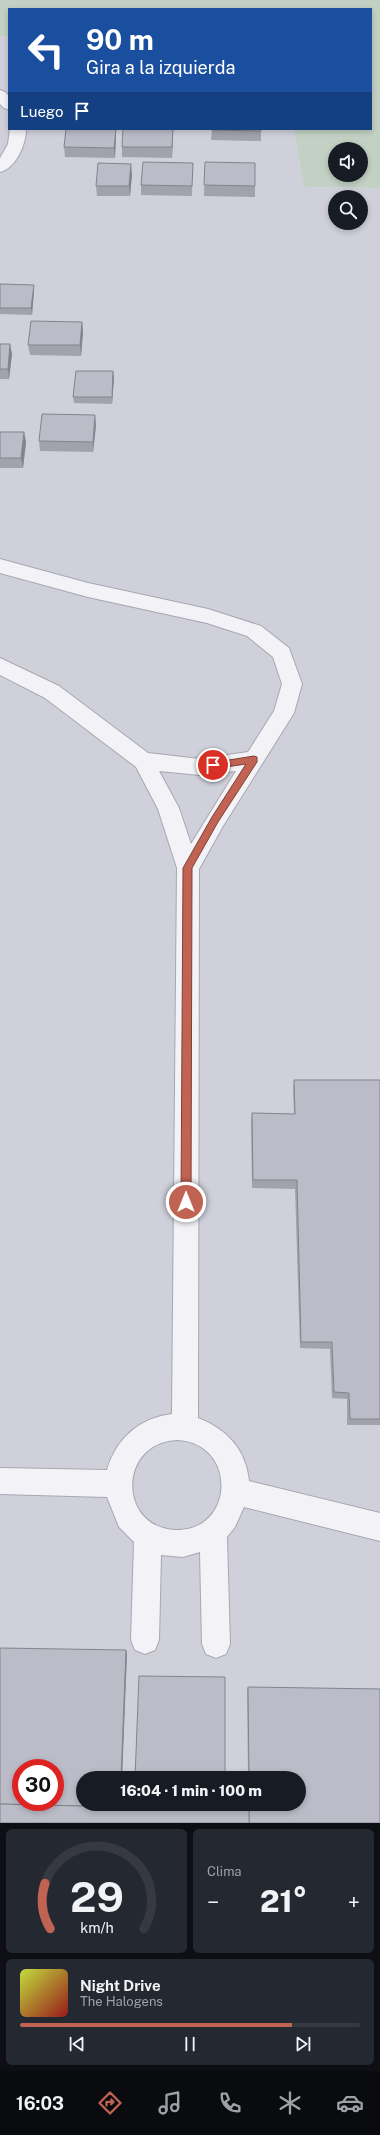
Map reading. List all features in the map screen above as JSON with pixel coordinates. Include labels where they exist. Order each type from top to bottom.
[{"type":"street","points":[[0,95],[8,104]]},
{"type":"street","points":[[0,167],[4,163],[18,139],[18,130]]},
{"type":"street","points":[[0,566],[88,590],[208,616],[254,631],[282,653],[292,684],[284,713],[215,820],[188,868]]},
{"type":"street","points":[[0,666],[52,692],[143,761],[168,808],[188,868],[185,1425]]},
{"type":"street","points":[[143,761],[200,767],[254,760]]},
{"type":"street","points":[[185,1425],[202,1431],[217,1441],[224,1451],[234,1472],[234,1491],[231,1506],[224,1520],[213,1532],[198,1540],[181,1545],[164,1543],[148,1536],[132,1523],[123,1504],[119,1484],[122,1464],[132,1446],[147,1433],[166,1426],[185,1425]]},
{"type":"street","points":[[0,1481],[119,1484]]},
{"type":"street","points":[[234,1491],[380,1527]]},
{"type":"street","points":[[213,1532],[216,1644]]},
{"type":"street","points":[[145,1640],[148,1536]]},
{"type":"shaded area","points":[[8,35],[8,130],[294,130],[304,187],[380,188],[380,1823],[0,1823],[0,37]]},
{"type":"green space","points":[[0,0],[380,0],[380,188],[304,187],[294,130],[372,130],[372,8],[8,8],[8,35],[0,37]]},
{"type":"building","points":[[66,130],[116,130],[114,148],[64,147]]},
{"type":"building","points":[[123,130],[173,130],[172,147],[122,147]]},
{"type":"building","points":[[212,130],[261,130],[261,131]]},
{"type":"building","points":[[143,162],[193,163],[192,186],[141,185]]},
{"type":"building","points":[[205,162],[255,163],[255,186],[204,185]]},
{"type":"building","points":[[98,163],[131,164],[129,186],[96,186]]},
{"type":"building","points":[[0,284],[34,285],[31,308],[0,308]]},
{"type":"building","points":[[31,321],[82,322],[80,345],[28,345]]},
{"type":"building","points":[[0,344],[10,344],[8,369],[0,369]]},
{"type":"building","points":[[76,371],[113,371],[112,397],[73,397]]},
{"type":"building","points":[[42,414],[95,415],[93,442],[39,441]]},
{"type":"building","points":[[0,432],[24,432],[21,458],[0,458]]},
{"type":"building","points":[[294,1080],[380,1080],[380,1419],[350,1419],[349,1393],[334,1392],[332,1342],[301,1342],[297,1180],[253,1180],[252,1113],[295,1114]]},
{"type":"building","points":[[0,1648],[126,1650],[121,1771],[76,1771],[76,1806],[64,1806],[64,1759],[12,1759],[12,1804],[0,1804]]},
{"type":"building","points":[[139,1676],[225,1677],[225,1771],[135,1771]]},
{"type":"building","points":[[248,1687],[380,1689],[380,1823],[249,1823],[249,1811],[306,1811],[306,1771],[249,1771]]},
{"type":"building","points":[[0,1804],[12,1804],[12,1811],[64,1811],[64,1806],[76,1806],[76,1811],[249,1811],[249,1823],[0,1823]]},
{"type":"route","points":[[186,1202],[188,868],[215,820],[254,760],[213,765]]}]
